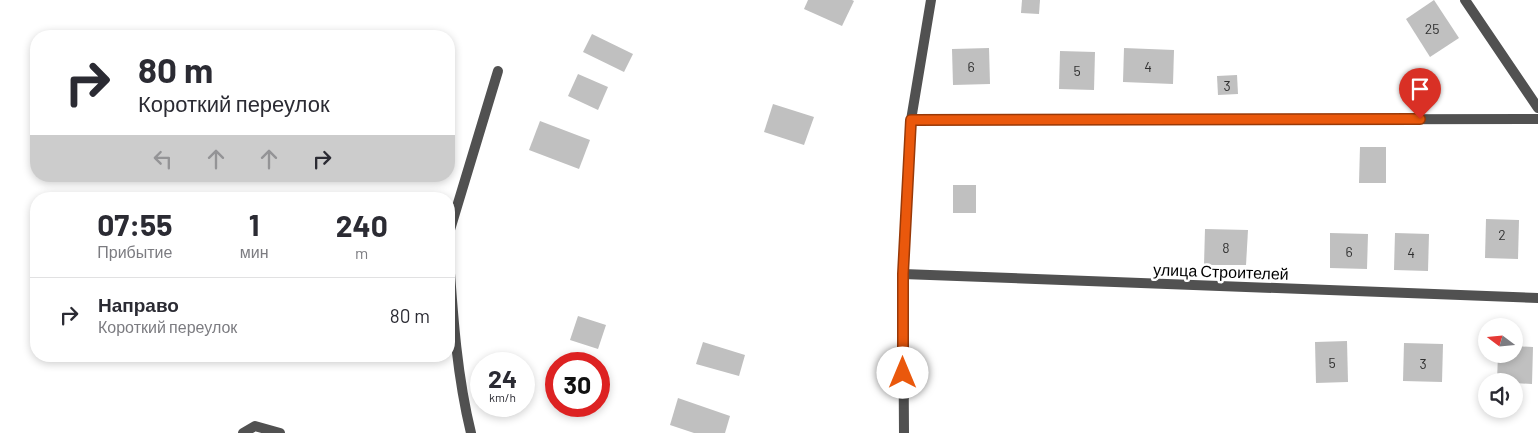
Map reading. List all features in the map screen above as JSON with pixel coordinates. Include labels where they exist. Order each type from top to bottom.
[{"type":"street","points":[[904,433],[903,274],[911,120],[931,0]]},
{"type":"street","points":[[1465,0],[1538,108]]},
{"type":"street","points":[[455,213],[498,71]]},
{"type":"street","points":[[911,120],[1538,119]]},
{"type":"street","name":"улица Строителей","points":[[903,274],[1538,298]]},
{"type":"street","points":[[455,332],[464,404],[471,433]]},
{"type":"street","points":[[242,433],[255,426],[280,433]]},
{"type":"building","points":[[808,0],[854,1],[842,26],[804,9]]},
{"type":"building","points":[[1022,0],[1040,0],[1039,14],[1021,13]]},
{"type":"building","points":[[1434,0],[1459,38],[1430,57],[1406,19]]},
{"type":"building","points":[[592,34],[633,54],[624,72],[583,52]]},
{"type":"building","points":[[989,48],[990,84],[953,85],[952,49]]},
{"type":"building","points":[[1124,48],[1174,50],[1173,84],[1123,82]]},
{"type":"building","points":[[1060,51],[1095,52],[1094,90],[1059,89]]},
{"type":"building","points":[[578,74],[608,87],[598,110],[568,96]]},
{"type":"building","points":[[1237,75],[1238,94],[1218,95],[1217,76]]},
{"type":"building","points":[[773,104],[814,117],[804,145],[764,132]]},
{"type":"building","points":[[540,121],[590,140],[579,169],[529,150]]},
{"type":"building","points":[[1360,147],[1386,147],[1386,183],[1359,183]]},
{"type":"building","points":[[953,185],[976,185],[976,213],[953,213]]},
{"type":"building","points":[[1486,219],[1519,220],[1518,259],[1485,258]]},
{"type":"building","points":[[1205,229],[1248,230],[1246,265],[1204,265]]},
{"type":"building","points":[[1330,233],[1368,234],[1367,269],[1330,268]]},
{"type":"building","points":[[1395,233],[1429,234],[1428,271],[1394,270]]},
{"type":"building","points":[[578,316],[606,325],[598,349],[570,340]]},
{"type":"building","points":[[1347,341],[1348,382],[1316,383],[1315,342]]},
{"type":"building","points":[[703,342],[745,355],[739,376],[696,364]]},
{"type":"building","points":[[1404,343],[1443,344],[1442,382],[1403,381]]},
{"type":"building","points":[[1523,346],[1533,347],[1532,384],[1523,384],[1523,373],[1497,373],[1498,363],[1523,363]]},
{"type":"building","points":[[678,398],[730,416],[725,433],[694,433],[670,425]]},
{"type":"route","points":[[903,373],[903,274],[911,120],[1420,119]]}]
